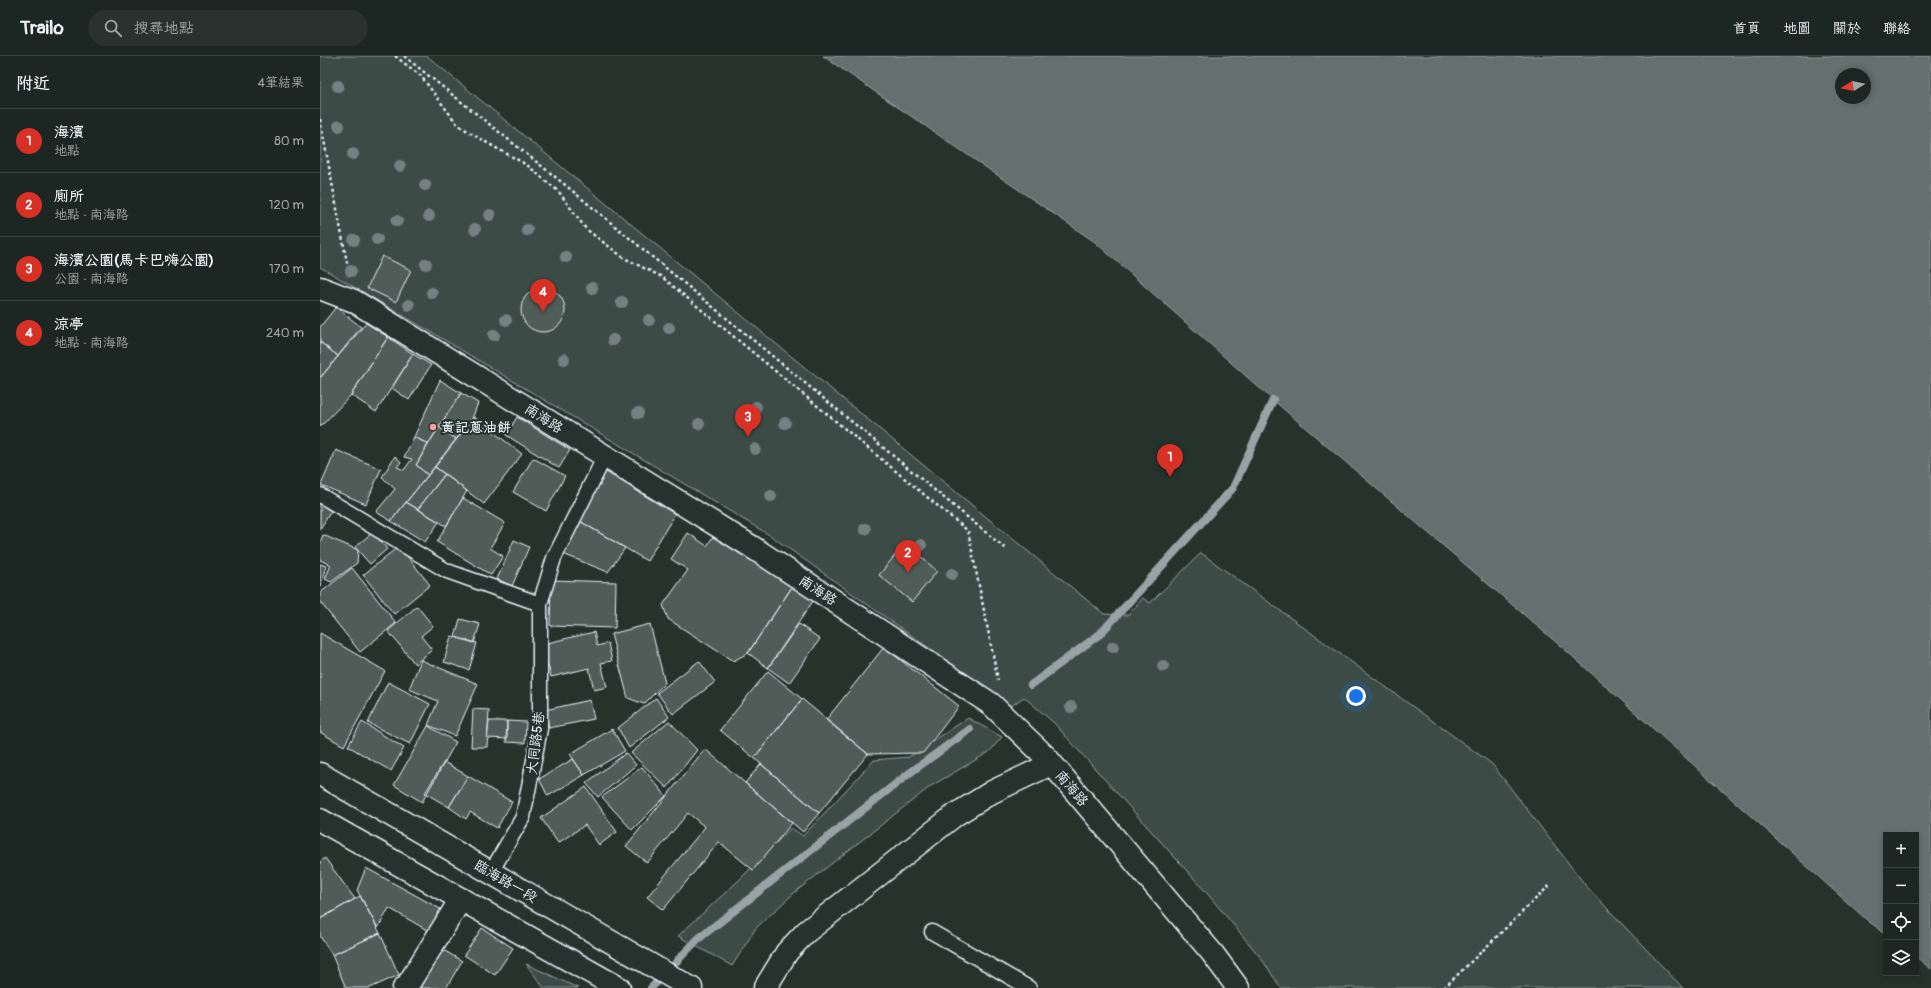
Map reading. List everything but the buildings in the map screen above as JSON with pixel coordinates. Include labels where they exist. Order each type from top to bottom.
[{"type":"street","name":"南海路","points":[[320,288],[354,301],[752,546],[991,704],[1051,764],[1213,954],[1238,988]]},
{"type":"street","points":[[765,988],[787,952],[806,932],[949,820],[992,792],[1051,764]]},
{"type":"street","name":"臨海路一段","points":[[320,774],[691,988]]},
{"type":"street","points":[[320,820],[619,988]]},
{"type":"street","points":[[404,988],[407,986],[461,898]]},
{"type":"lane","name":"大同路5巷","points":[[490,872],[524,817],[540,729],[540,604],[554,558],[605,456]]},
{"type":"lane","points":[[320,495],[447,571],[540,604]]},
{"type":"lane","points":[[932,932],[1030,988]]},
{"type":"path","points":[[395,56],[421,76],[458,125],[527,165],[559,192],[586,229],[624,258],[662,277],[968,531],[1001,694],[991,704]]},
{"type":"path","points":[[404,56],[564,184],[1006,549]]},
{"type":"path","points":[[320,119],[354,301]]},
{"type":"path","points":[[1444,988],[1551,884]]},
{"type":"shaded area","points":[[320,56],[427,56],[1104,614],[1128,615],[1143,598],[1150,603],[1201,553],[1492,764],[1586,886],[1683,988],[1281,988],[1261,958],[1206,892],[1053,722],[1024,697],[1011,706],[771,536],[320,267]]},
{"type":"shaded area","points":[[823,56],[1931,56],[1931,969],[1919,959],[1919,832],[1883,832],[1883,932],[1868,921],[1571,655],[1273,400],[1095,242]]},
{"type":"shaded area","points":[[968,718],[1002,737],[989,752],[931,786],[794,893],[756,928],[732,966],[678,936],[738,881],[791,828],[803,836],[874,760],[909,757]]},
{"type":"shaded area","points":[[526,964],[578,988],[544,988]]},
{"type":"waterway","points":[[1031,685],[1100,634],[1233,488],[1273,400]]},
{"type":"waterway","points":[[676,962],[698,939],[911,772],[970,729]]},
{"type":"waterway","points":[[651,988],[655,984]]},
{"type":"place","name":"涼亭","points":[[543,312]]},
{"type":"place","name":"黃記蔥油餅","points":[[433,427]]},
{"type":"place","name":"海濱公園(馬卡巴嗨公園)","points":[[748,437]]},
{"type":"place","name":"海濱","points":[[1170,477]]},
{"type":"place","name":"廁所","points":[[908,573]]}]
